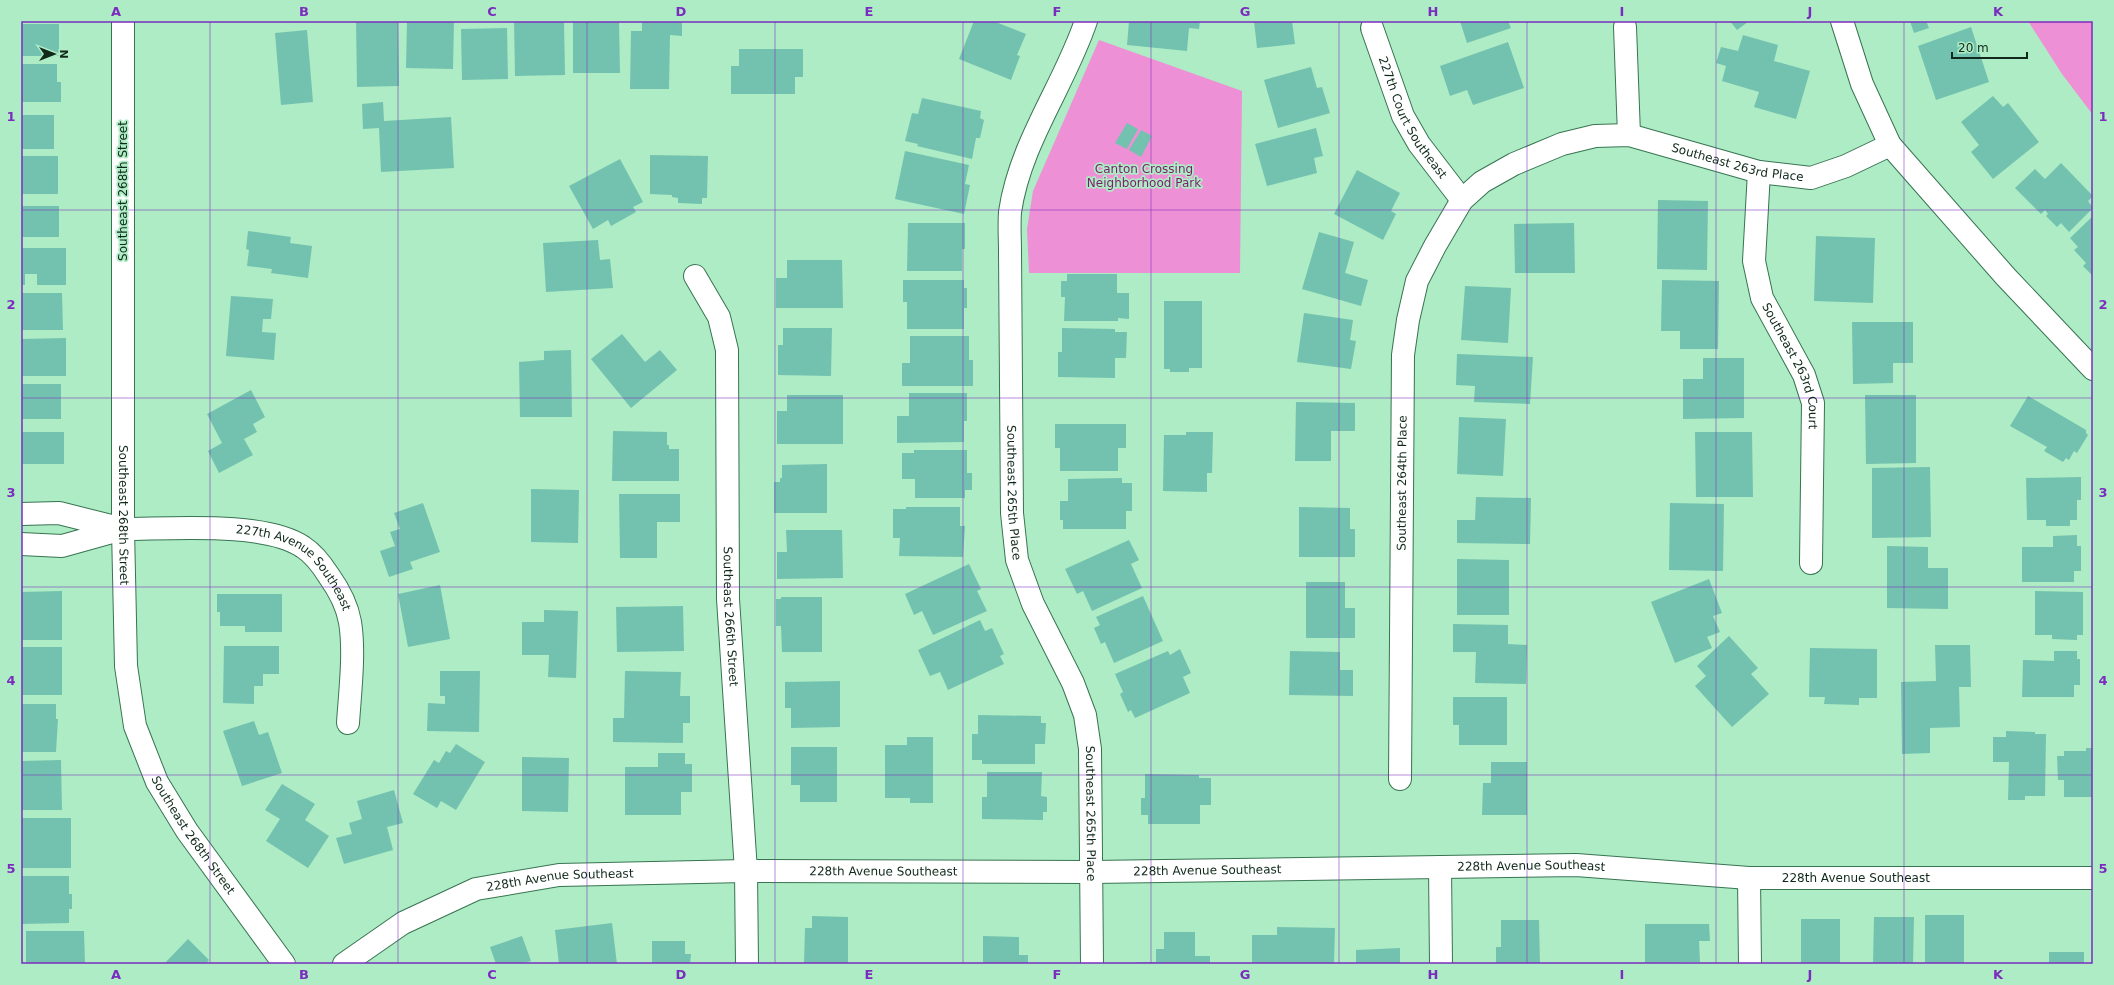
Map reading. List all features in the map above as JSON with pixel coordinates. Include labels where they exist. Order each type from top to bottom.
[{"type":"street","name":"Southeast 268th Street","points":[[123,21],[123,529],[126,666],[136,726],[157,782],[187,831],[284,964]]},
{"type":"street","name":"Southeast 265th Place","points":[[1086,21],[1079,41],[1034,136],[1017,183],[1010,213],[1010,267],[1012,513],[1017,560],[1033,604],[1073,683],[1085,715],[1090,749],[1092,964]]},
{"type":"street","points":[[1842,21],[1862,84],[1890,145],[2006,277],[2093,369]]},
{"type":"street","points":[[1625,27],[1629,135]]},
{"type":"street","name":"227th Court Southeast","points":[[1372,28],[1403,116],[1419,144],[1462,200]]},
{"type":"street","name":"Southeast 263rd Place","points":[[1462,200],[1482,182],[1501,172],[1562,144],[1595,136],[1629,135],[1759,172],[1811,178],[1846,166],[1890,145]]},
{"type":"street","name":"Southeast 263rd Court","points":[[1759,172],[1754,261],[1762,298],[1804,375],[1814,403],[1811,562]]},
{"type":"street","name":"Southeast 264th Place","points":[[1400,779],[1403,355],[1408,320],[1417,281],[1462,200]]},
{"type":"street","name":"Southeast 266th Street","points":[[695,276],[719,317],[727,350],[728,599],[746,871],[747,964]]},
{"type":"street","name":"227th Avenue Southeast","points":[[21,514],[59,513],[123,529],[244,530],[288,538],[303,547],[320,562],[341,592],[350,622],[351,663],[348,723]]},
{"type":"street","name":"227th Avenue Southeast","points":[[21,544],[62,546],[123,529]]},
{"type":"street","name":"228th Avenue Southeast","points":[[344,964],[404,923],[476,890],[559,874],[746,871],[1092,872],[1576,866],[1749,878],[2093,878]]},
{"type":"street","points":[[1440,867],[1441,964]]},
{"type":"street","points":[[1749,878],[1750,964]]},
{"type":"green space","points":[[2028,21],[2093,21],[2093,115],[2062,74]]},
{"type":"green space","name":"Canton Crossing Neighborhood Park","points":[[1099,40],[1242,91],[1240,273],[1029,273],[1027,229],[1033,191]]},
{"type":"building","points":[[356,21],[398,21],[399,86],[357,87]]},
{"type":"building","points":[[407,21],[454,21],[453,69],[406,68]]},
{"type":"building","points":[[514,21],[564,21],[565,75],[515,76]]},
{"type":"building","points":[[573,21],[619,21],[620,73],[573,73]]},
{"type":"building","points":[[642,21],[682,21],[682,36],[670,35],[669,89],[630,89],[631,31],[642,31]]},
{"type":"building","points":[[974,21],[993,21],[1026,34],[1017,55],[1020,56],[1011,80],[959,59]]},
{"type":"building","points":[[1129,21],[1200,21],[1199,29],[1189,28],[1187,51],[1127,45]]},
{"type":"building","points":[[1254,21],[1292,21],[1295,44],[1257,48]]},
{"type":"building","points":[[1460,21],[1508,21],[1511,28],[1467,43]]},
{"type":"building","points":[[1730,21],[1749,21],[1737,30]]},
{"type":"building","points":[[1910,21],[1926,21],[1929,28],[1914,33]]},
{"type":"building","points":[[21,24],[59,24],[59,56],[21,56]]},
{"type":"building","points":[[1971,27],[1989,82],[1936,100],[1918,46]]},
{"type":"building","points":[[507,28],[508,79],[462,80],[461,29]]},
{"type":"building","points":[[307,30],[313,102],[281,105],[275,33]]},
{"type":"building","points":[[1743,35],[1778,45],[1774,61],[1810,71],[1796,119],[1754,107],[1759,92],[1722,81],[1726,66],[1716,63],[1721,47],[1738,51]]},
{"type":"building","points":[[1508,42],[1524,88],[1473,105],[1467,90],[1450,96],[1440,66]]},
{"type":"building","points":[[739,49],[803,49],[803,77],[795,77],[795,94],[731,94],[731,66],[739,66]]},
{"type":"building","points":[[21,64],[57,64],[57,82],[61,82],[61,102],[21,102]]},
{"type":"building","points":[[1311,67],[1317,88],[1322,87],[1330,113],[1278,128],[1264,80]]},
{"type":"building","points":[[1993,96],[2003,107],[2008,103],[2039,142],[1993,179],[1971,152],[1979,145],[1961,122]]},
{"type":"building","points":[[922,98],[981,111],[980,118],[984,120],[980,138],[976,138],[972,159],[917,146],[918,144],[905,141],[912,113],[918,114]]},
{"type":"building","points":[[383,102],[384,121],[451,117],[454,168],[381,172],[379,128],[363,129],[362,104]]},
{"type":"building","points":[[21,115],[54,115],[54,149],[21,149]]},
{"type":"building","points":[[1127,123],[1138,129],[1127,149],[1115,143]]},
{"type":"building","points":[[1316,128],[1323,156],[1314,158],[1317,173],[1267,186],[1255,144]]},
{"type":"building","points":[[1141,130],[1152,136],[1141,157],[1129,150]]},
{"type":"building","points":[[905,151],[969,165],[965,184],[970,185],[964,214],[895,199]]},
{"type":"building","points":[[650,155],[708,156],[707,198],[702,198],[702,204],[678,203],[678,198],[672,197],[672,195],[650,194]]},
{"type":"building","points":[[21,156],[58,156],[58,194],[21,194]]},
{"type":"building","points":[[620,159],[643,202],[633,207],[636,212],[611,226],[608,220],[593,229],[569,186]]},
{"type":"building","points":[[2061,163],[2093,196],[2088,201],[2093,208],[2069,232],[2061,223],[2057,227],[2046,216],[2048,214],[2045,210],[2041,214],[2015,188],[2035,169],[2045,179]]},
{"type":"building","points":[[1357,170],[1400,193],[1391,211],[1396,214],[1383,240],[1334,214]]},
{"type":"building","points":[[1658,200],[1708,201],[1707,270],[1657,269]]},
{"type":"building","points":[[21,206],[59,206],[59,237],[21,237]]},
{"type":"building","points":[[2093,216],[2093,276],[2083,266],[2086,263],[2074,250],[2078,247],[2070,238]]},
{"type":"building","points":[[908,223],[965,223],[965,249],[962,249],[962,271],[907,271]]},
{"type":"building","points":[[1574,223],[1575,273],[1515,273],[1514,224]]},
{"type":"building","points":[[248,231],[291,237],[290,243],[312,246],[308,278],[271,273],[272,269],[247,266],[249,250],[246,249]]},
{"type":"building","points":[[1319,232],[1354,242],[1345,273],[1368,280],[1361,306],[1302,289]]},
{"type":"building","points":[[1816,236],[1875,238],[1873,303],[1814,301]]},
{"type":"building","points":[[598,240],[600,260],[610,259],[613,288],[546,292],[543,243]]},
{"type":"building","points":[[21,248],[66,248],[66,285],[37,285],[37,274],[25,274],[25,285],[21,285]]},
{"type":"building","points":[[787,260],[842,260],[843,308],[776,308],[776,278],[787,278]]},
{"type":"building","points":[[1067,274],[1117,274],[1117,293],[1129,293],[1129,319],[1118,318],[1118,321],[1064,321],[1065,297],[1061,297],[1061,281],[1067,281]]},
{"type":"building","points":[[903,280],[964,280],[964,288],[967,288],[967,308],[964,308],[964,329],[907,329],[907,302],[903,302]]},
{"type":"building","points":[[1662,280],[1719,281],[1718,349],[1680,349],[1680,331],[1661,331]]},
{"type":"building","points":[[1465,286],[1511,288],[1508,343],[1461,340]]},
{"type":"building","points":[[21,293],[62,293],[63,330],[21,330]]},
{"type":"building","points":[[231,296],[273,299],[271,319],[263,319],[262,332],[276,333],[274,360],[226,356]]},
{"type":"building","points":[[1164,301],[1202,301],[1202,368],[1189,368],[1189,372],[1170,372],[1170,369],[1164,369]]},
{"type":"building","points":[[1304,313],[1353,320],[1350,340],[1356,341],[1351,369],[1297,362]]},
{"type":"building","points":[[1852,322],[1913,322],[1913,363],[1893,363],[1893,383],[1853,384]]},
{"type":"building","points":[[783,328],[832,328],[831,376],[778,375],[778,345],[783,345]]},
{"type":"building","points":[[1062,328],[1115,329],[1115,332],[1127,332],[1126,358],[1115,358],[1115,378],[1058,377],[1058,352],[1062,352]]},
{"type":"building","points":[[622,334],[645,362],[660,350],[677,370],[631,408],[591,359]]},
{"type":"building","points":[[910,336],[969,336],[969,360],[973,360],[973,386],[902,386],[902,363],[910,363]]},
{"type":"building","points":[[66,338],[66,376],[21,376],[21,339]]},
{"type":"building","points":[[571,350],[572,417],[520,417],[519,362],[544,360],[544,351]]},
{"type":"building","points":[[1457,354],[1533,357],[1530,404],[1474,402],[1475,386],[1456,385]]},
{"type":"building","points":[[1703,358],[1744,358],[1744,418],[1683,419],[1683,379],[1703,379]]},
{"type":"building","points":[[21,384],[61,384],[61,419],[21,419]]},
{"type":"building","points":[[251,390],[265,417],[253,424],[257,432],[244,439],[253,455],[219,473],[208,451],[222,443],[207,414]]},
{"type":"building","points":[[909,393],[967,393],[967,421],[964,421],[964,442],[897,443],[897,416],[909,416]]},
{"type":"building","points":[[787,395],[843,395],[843,444],[777,444],[777,411],[787,411]]},
{"type":"building","points":[[1865,395],[1916,395],[1916,463],[1866,464]]},
{"type":"building","points":[[2028,396],[2086,430],[2088,435],[2077,453],[2074,451],[2069,460],[2066,458],[2063,462],[2044,451],[2047,447],[2010,426]]},
{"type":"building","points":[[1296,402],[1355,403],[1355,431],[1331,431],[1331,461],[1295,461]]},
{"type":"building","points":[[1459,417],[1506,419],[1503,476],[1457,474]]},
{"type":"building","points":[[1055,424],[1126,424],[1126,448],[1118,448],[1118,471],[1060,471],[1060,448],[1055,448]]},
{"type":"building","points":[[613,431],[667,432],[667,445],[669,445],[669,449],[679,449],[679,481],[612,481]]},
{"type":"building","points":[[21,432],[64,432],[64,464],[21,464]]},
{"type":"building","points":[[1186,432],[1213,432],[1212,473],[1207,473],[1207,492],[1163,491],[1164,435],[1186,435]]},
{"type":"building","points":[[1695,432],[1752,432],[1753,497],[1696,497]]},
{"type":"building","points":[[914,450],[967,450],[967,473],[972,473],[972,490],[965,490],[965,498],[915,498],[915,479],[902,479],[902,453],[914,453]]},
{"type":"building","points":[[827,464],[827,513],[774,513],[774,482],[780,482],[780,478],[782,478],[782,465]]},
{"type":"building","points":[[1930,467],[1931,537],[1872,538],[1872,468]]},
{"type":"building","points":[[2081,477],[2081,500],[2077,500],[2077,520],[2070,520],[2070,526],[2046,526],[2046,520],[2027,520],[2026,478]]},
{"type":"building","points":[[1122,478],[1122,483],[1132,483],[1132,511],[1126,511],[1126,529],[1063,529],[1063,520],[1060,520],[1060,501],[1068,501],[1068,479]]},
{"type":"building","points":[[531,489],[579,490],[578,543],[531,542]]},
{"type":"building","points":[[619,494],[680,494],[680,522],[657,522],[657,558],[620,558]]},
{"type":"building","points":[[1476,497],[1531,498],[1530,544],[1457,543],[1457,520],[1475,520]]},
{"type":"building","points":[[423,503],[440,552],[410,562],[413,569],[389,577],[380,551],[395,546],[390,532],[400,529],[394,513]]},
{"type":"building","points":[[1670,503],[1724,504],[1723,571],[1669,570]]},
{"type":"building","points":[[906,507],[960,507],[960,526],[965,526],[963,557],[899,556],[900,538],[893,538],[893,509],[906,509]]},
{"type":"building","points":[[1299,507],[1350,508],[1350,529],[1355,529],[1355,557],[1299,557]]},
{"type":"building","points":[[786,530],[842,530],[843,578],[777,579],[777,552],[787,552]]},
{"type":"building","points":[[2077,535],[2077,546],[2081,546],[2081,571],[2074,571],[2074,582],[2022,582],[2022,547],[2053,547],[2053,536]]},
{"type":"building","points":[[1129,540],[1139,560],[1131,564],[1142,588],[1092,611],[1083,591],[1077,594],[1065,569]]},
{"type":"building","points":[[1887,546],[1928,547],[1928,568],[1948,568],[1948,609],[1887,608]]},
{"type":"building","points":[[1457,559],[1509,560],[1509,615],[1457,615]]},
{"type":"building","points":[[969,564],[981,589],[977,591],[987,611],[933,635],[922,611],[914,615],[905,594]]},
{"type":"building","points":[[1709,579],[1722,613],[1713,616],[1720,632],[1707,637],[1712,648],[1675,663],[1651,602]]},
{"type":"building","points":[[1306,582],[1345,582],[1345,608],[1355,608],[1355,638],[1306,638]]},
{"type":"building","points":[[440,585],[450,639],[408,647],[398,594]]},
{"type":"building","points":[[62,591],[62,640],[21,640],[21,592]]},
{"type":"building","points":[[2035,591],[2083,592],[2083,635],[2077,635],[2077,640],[2052,639],[2052,635],[2035,635]]},
{"type":"building","points":[[217,594],[282,594],[282,632],[245,632],[245,626],[220,626],[220,612],[217,612]]},
{"type":"building","points":[[1143,596],[1163,641],[1114,663],[1105,642],[1101,644],[1094,628],[1100,625],[1096,617]]},
{"type":"building","points":[[781,597],[822,597],[822,652],[782,652],[781,626],[776,626],[776,599],[781,599]]},
{"type":"building","points":[[683,606],[684,651],[617,652],[616,607]]},
{"type":"building","points":[[544,610],[578,611],[576,678],[548,677],[549,655],[522,655],[522,622],[544,622]]},
{"type":"building","points":[[980,620],[985,631],[992,628],[1004,654],[1000,656],[1004,664],[948,690],[940,672],[930,676],[918,650]]},
{"type":"building","points":[[1453,624],[1508,625],[1508,644],[1527,645],[1526,684],[1475,683],[1476,652],[1453,652]]},
{"type":"building","points":[[1729,636],[1758,668],[1751,674],[1769,694],[1732,727],[1695,686],[1706,676],[1697,666]]},
{"type":"building","points":[[1935,645],[1970,645],[1971,687],[1959,687],[1960,727],[1930,728],[1930,753],[1902,754],[1901,682],[1936,681]]},
{"type":"building","points":[[224,646],[279,646],[279,674],[263,674],[263,686],[254,686],[254,704],[223,703]]},
{"type":"building","points":[[21,647],[62,647],[62,695],[21,695]]},
{"type":"building","points":[[1810,648],[1877,649],[1877,698],[1859,698],[1859,705],[1824,704],[1825,697],[1809,697]]},
{"type":"building","points":[[1180,649],[1191,673],[1183,677],[1190,693],[1135,718],[1131,710],[1128,712],[1120,694],[1123,692],[1115,674],[1168,651],[1170,655]]},
{"type":"building","points":[[1290,651],[1340,652],[1340,670],[1353,670],[1353,696],[1289,695]]},
{"type":"building","points":[[2054,651],[2077,651],[2077,659],[2080,659],[2080,685],[2074,685],[2074,697],[2022,697],[2023,660],[2054,661]]},
{"type":"building","points":[[440,671],[480,671],[479,732],[427,731],[428,703],[445,704],[445,696],[440,696]]},
{"type":"building","points":[[625,671],[681,672],[680,696],[690,696],[690,723],[683,723],[683,743],[613,742],[613,718],[624,718]]},
{"type":"building","points":[[840,681],[840,727],[791,728],[791,708],[785,708],[785,682]]},
{"type":"building","points":[[1453,697],[1507,697],[1507,745],[1459,745],[1459,725],[1453,725]]},
{"type":"building","points":[[21,704],[56,704],[56,719],[58,719],[56,752],[21,752]]},
{"type":"building","points":[[978,715],[1041,716],[1041,723],[1046,723],[1045,744],[1035,744],[1035,764],[982,764],[982,760],[972,760],[972,734],[978,734]]},
{"type":"building","points":[[254,721],[259,735],[268,732],[282,773],[242,786],[223,731]]},
{"type":"building","points":[[2006,731],[2046,734],[2045,796],[2025,796],[2025,800],[2008,800],[2009,762],[1993,762],[1993,737],[2006,737]]},
{"type":"building","points":[[907,737],[933,737],[933,803],[910,803],[910,798],[885,798],[885,745],[907,745]]},
{"type":"building","points":[[456,744],[485,762],[456,810],[441,801],[437,808],[413,794],[434,760],[439,763],[446,751],[450,753]]},
{"type":"building","points":[[791,747],[837,747],[837,802],[800,802],[800,785],[791,785]]},
{"type":"building","points":[[2086,748],[2093,748],[2093,797],[2064,797],[2064,780],[2058,780],[2057,756],[2064,756],[2064,751],[2086,751]]},
{"type":"building","points":[[658,753],[685,753],[685,764],[692,764],[692,792],[681,792],[681,815],[625,815],[625,767],[658,767]]},
{"type":"building","points":[[522,757],[569,758],[568,812],[522,811]]},
{"type":"building","points":[[61,760],[62,810],[21,810],[21,761]]},
{"type":"building","points":[[1491,762],[1527,762],[1527,815],[1482,815],[1483,783],[1491,783]]},
{"type":"building","points":[[987,772],[1042,772],[1041,796],[1047,797],[1047,812],[1043,812],[1043,820],[982,819],[982,797],[987,797]]},
{"type":"building","points":[[1145,774],[1199,775],[1199,778],[1211,778],[1211,805],[1200,805],[1200,824],[1148,824],[1148,815],[1141,815],[1141,798],[1145,798]]},
{"type":"building","points":[[282,784],[315,804],[305,820],[329,836],[308,868],[266,841],[280,819],[265,810]]},
{"type":"building","points":[[394,790],[403,823],[387,827],[393,850],[344,864],[336,838],[352,834],[349,823],[362,819],[357,801]]},
{"type":"building","points":[[21,818],[71,818],[71,868],[21,868]]},
{"type":"building","points":[[21,876],[69,876],[69,894],[72,894],[72,909],[69,909],[69,923],[21,924]]},
{"type":"building","points":[[1925,915],[1964,915],[1964,964],[1925,964]]},
{"type":"building","points":[[812,916],[848,917],[848,964],[804,964],[805,928],[812,928]]},
{"type":"building","points":[[1874,917],[1914,917],[1913,964],[1873,964]]},
{"type":"building","points":[[1801,919],[1840,919],[1840,964],[1801,964]]},
{"type":"building","points":[[1501,920],[1539,920],[1540,964],[1496,964],[1496,947],[1501,947]]},
{"type":"building","points":[[612,923],[617,964],[559,964],[555,930]]},
{"type":"building","points":[[1645,924],[1709,924],[1710,941],[1699,941],[1700,962],[1645,963]]},
{"type":"building","points":[[1277,927],[1335,928],[1334,964],[1252,964],[1252,935],[1277,935]]},
{"type":"building","points":[[26,931],[84,931],[85,964],[26,964]]},
{"type":"building","points":[[1164,932],[1195,932],[1195,956],[1210,956],[1210,964],[1137,964],[1137,962],[1156,962],[1156,949],[1164,949]]},
{"type":"building","points":[[522,936],[531,961],[521,964],[496,964],[490,947]]},
{"type":"building","points":[[983,936],[1019,937],[1019,955],[1028,955],[1028,964],[983,964]]},
{"type":"building","points":[[188,939],[209,960],[206,964],[164,964]]},
{"type":"building","points":[[652,941],[685,941],[685,954],[691,954],[690,964],[652,964]]},
{"type":"building","points":[[1400,948],[1400,964],[1356,964],[1356,950]]},
{"type":"building","points":[[2049,952],[2084,952],[2084,964],[2049,964]]}]
